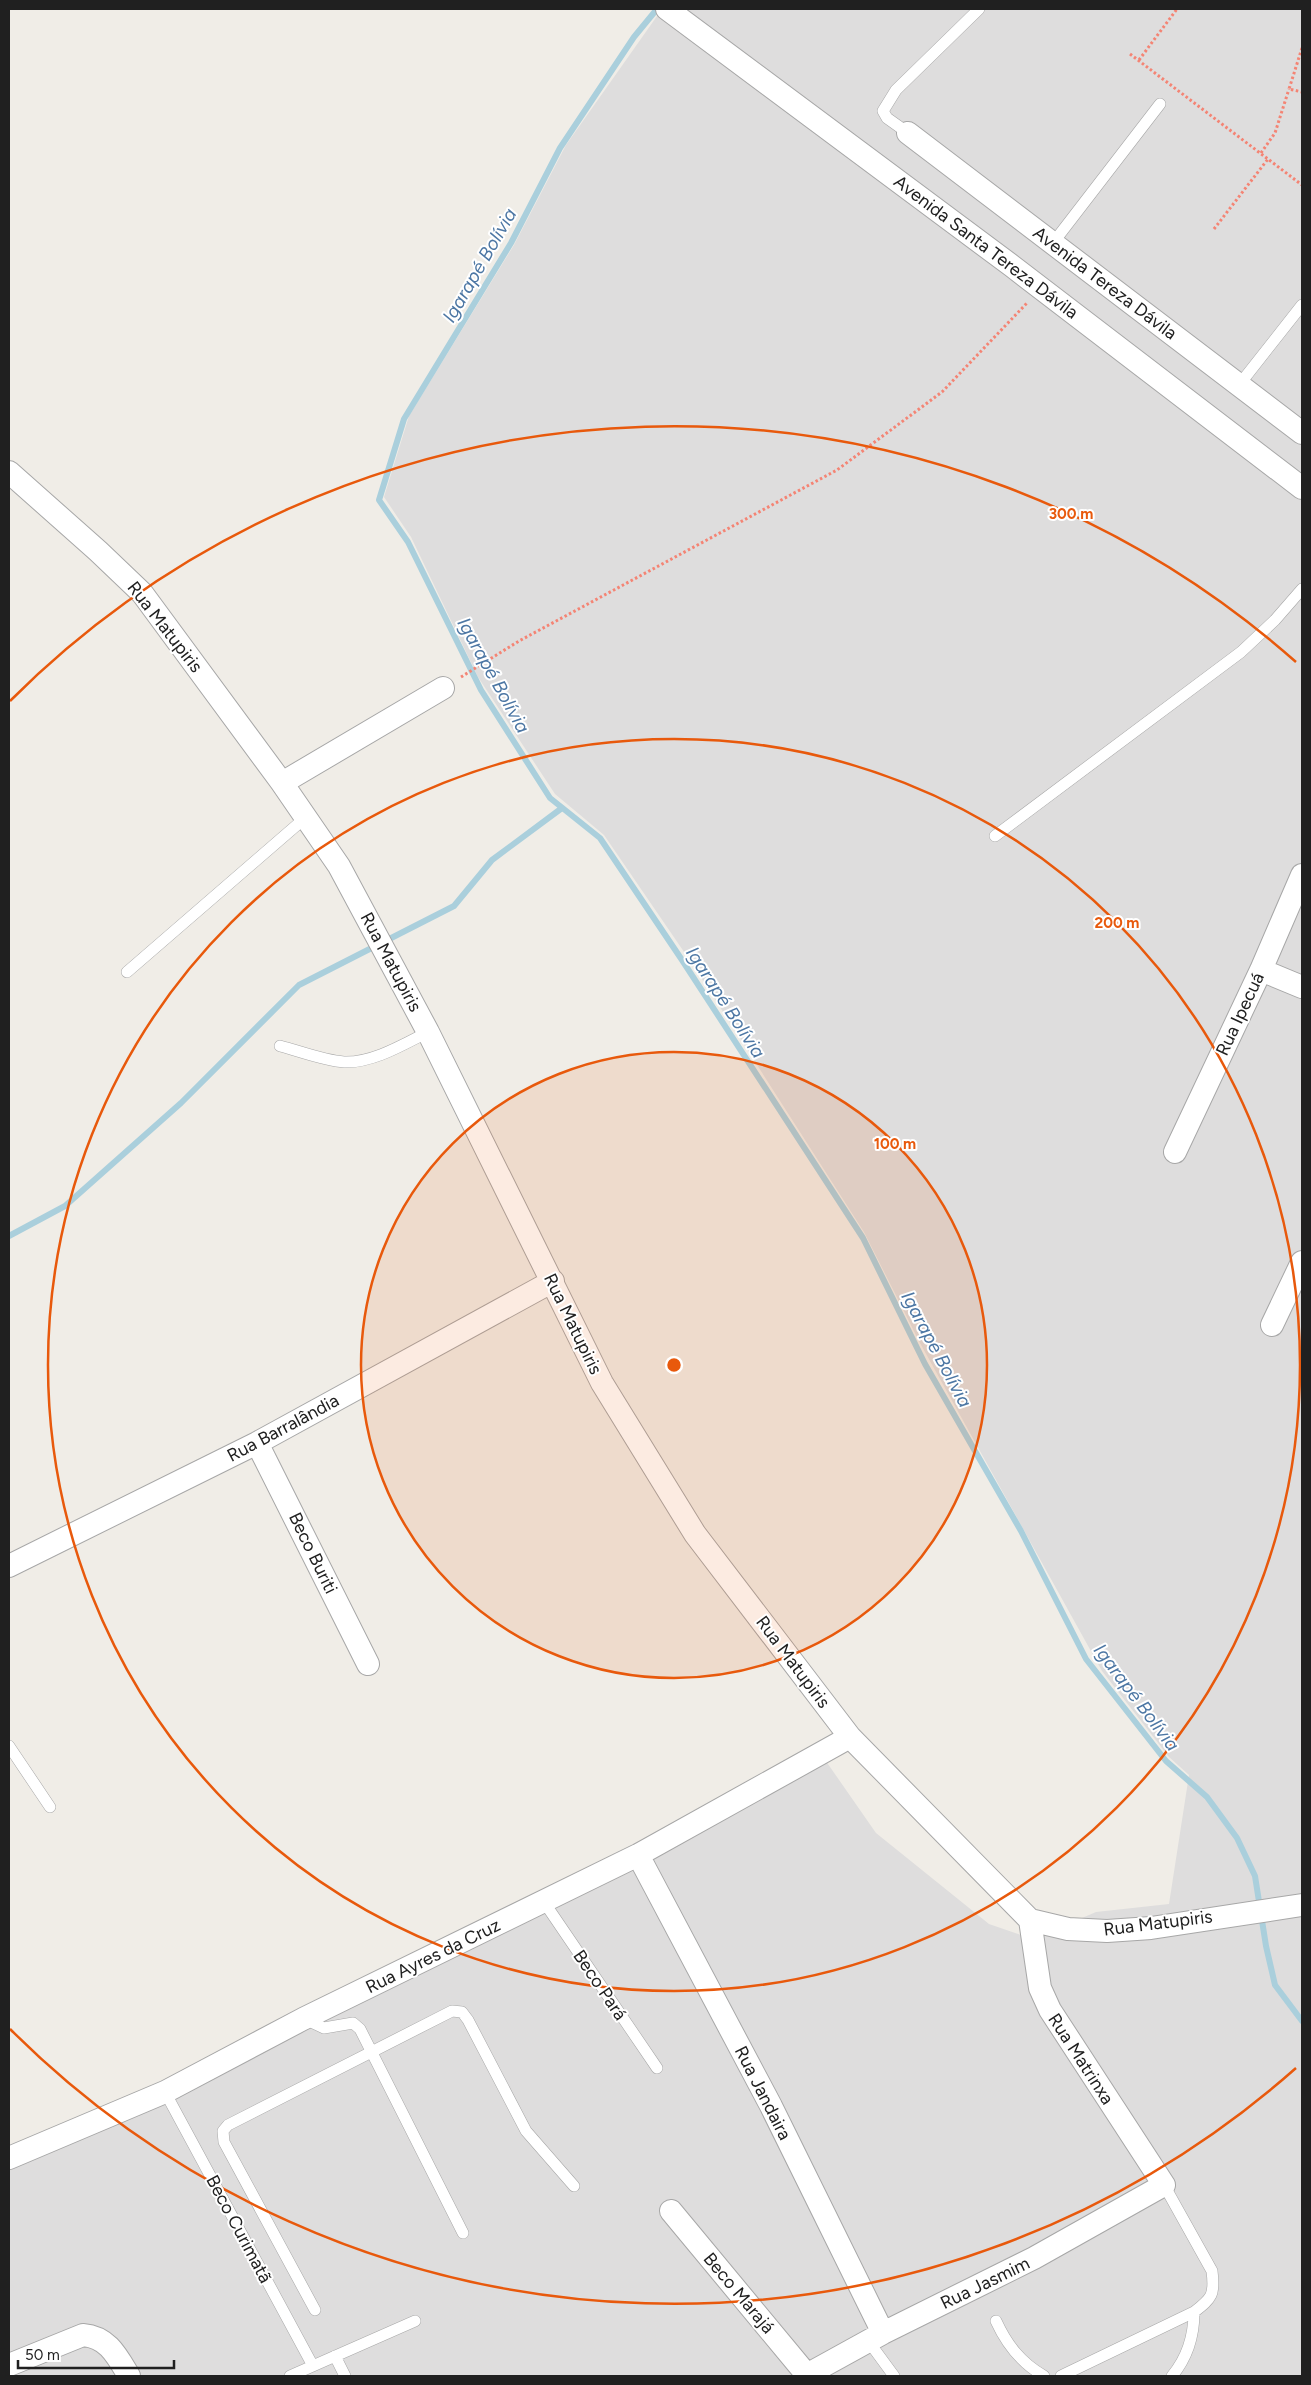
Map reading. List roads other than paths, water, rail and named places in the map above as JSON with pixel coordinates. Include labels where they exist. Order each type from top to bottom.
[{"type":"street","name":"Avenida Santa Tereza Dávila","points":[[667,9],[1041,288],[1302,488]]},
{"type":"street","name":"Avenida Tereza Dávila","points":[[908,133],[1302,433]]},
{"type":"street","name":"Rua Matupiris","points":[[9,472],[142,593],[282,784],[339,866],[428,1032],[602,1383],[695,1534],[850,1737],[1030,1920],[1068,1929],[1107,1932],[1150,1928],[1205,1918],[1293,1906]]},
{"type":"street","points":[[282,784],[443,688]]},
{"type":"street","name":"Rua Ipecuá","points":[[1175,1152],[1261,970],[1302,876]]},
{"type":"street","points":[[1261,970],[1302,987]]},
{"type":"street","points":[[1272,1325],[1302,1262]]},
{"type":"street","name":"Rua Barralândia","points":[[9,1566],[257,1442],[553,1281]]},
{"type":"street","name":"Beco Buriti","points":[[257,1442],[368,1664]]},
{"type":"street","name":"Rua Ayres da Cruz","points":[[9,2158],[165,2092],[303,2019],[638,1855],[850,1737]]},
{"type":"street","name":"Rua Jandaira","points":[[638,1855],[771,2106],[876,2338]]},
{"type":"street","name":"Rua Matrinxa","points":[[1030,1920],[1040,1988],[1050,2010],[1164,2185]]},
{"type":"street","name":"Rua Jasmim","points":[[806,2376],[876,2338],[1034,2258],[1164,2185]]},
{"type":"street","name":"Beco Marajá","points":[[671,2211],[806,2376]]},
{"type":"street","points":[[9,2365],[83,2335],[94,2336],[108,2344],[129,2376]]},
{"type":"lane","points":[[908,133],[887,118],[883,111],[885,105],[896,90],[979,9]]},
{"type":"lane","points":[[1053,243],[1160,104]]},
{"type":"lane","points":[[1239,385],[1302,305]]},
{"type":"lane","points":[[995,836],[1241,652],[1275,620],[1302,589]]},
{"type":"lane","points":[[127,972],[306,818]]},
{"type":"lane","points":[[280,1046],[344,1062],[360,1060],[392,1050],[428,1032]]},
{"type":"lane","points":[[9,1746],[50,1807]]},
{"type":"lane","name":"Beco Pará","points":[[544,1902],[656,2068]]},
{"type":"lane","points":[[315,2310],[224,2142],[223,2131],[228,2125],[452,2011],[462,2012],[468,2020],[526,2131],[574,2186]]},
{"type":"lane","points":[[303,2019],[324,2028],[353,2023],[360,2029],[463,2233]]},
{"type":"lane","name":"Beco Curimatã","points":[[165,2092],[313,2366]]},
{"type":"lane","points":[[1061,2376],[1194,2312],[1210,2299],[1214,2286],[1212,2271],[1164,2185]]},
{"type":"lane","points":[[1172,2376],[1188,2349],[1194,2328],[1194,2312]]},
{"type":"lane","points":[[290,2376],[415,2321]]},
{"type":"lane","points":[[996,2322],[1004,2339],[1022,2360],[1044,2376]]},
{"type":"lane","points":[[876,2338],[894,2376]]},
{"type":"lane","points":[[335,2356],[345,2376]]},
{"type":"waterway","name":"Igarapé Bolívia","points":[[657,9],[634,37],[560,148],[511,243],[404,419],[379,500],[408,542],[481,690],[550,798],[600,838],[863,1238],[925,1364],[1021,1531],[1086,1659],[1166,1761],[1207,1797],[1237,1838],[1255,1876],[1266,1946],[1275,1985],[1302,2021]]},
{"type":"waterway","points":[[9,1236],[65,1206],[181,1103],[299,985],[454,906],[492,860],[562,808]]}]
